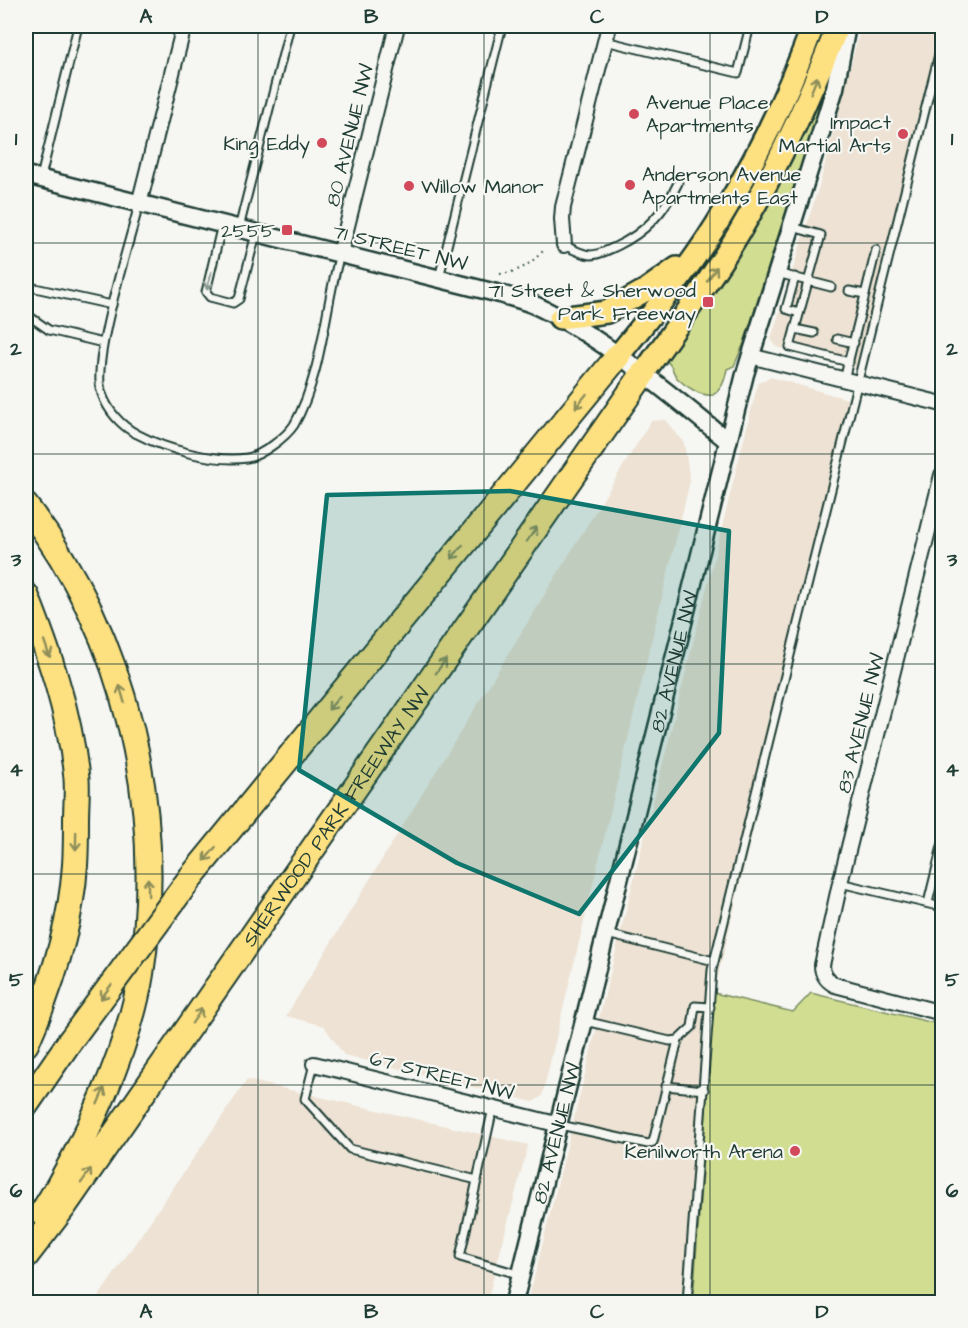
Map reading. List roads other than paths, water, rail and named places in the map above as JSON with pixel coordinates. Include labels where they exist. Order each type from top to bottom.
[{"type":"highway","points":[[26,1105],[70,1041],[191,877],[618,356]]},
{"type":"highway","name":"SHERWOOD PARK FREEWAY NW","points":[[26,1256],[63,1208],[643,374]]},
{"type":"highway","points":[[26,506],[58,555],[79,593],[115,672],[137,754],[146,813],[149,894],[140,976],[125,1036],[80,1145],[26,1240]]},
{"type":"highway","points":[[26,595],[47,648],[66,714],[77,776],[75,865],[69,910],[58,955],[26,1044]]},
{"type":"main road","points":[[618,356],[695,255],[729,203],[776,116],[813,26]]},
{"type":"main road","points":[[643,374],[740,233],[805,107],[838,26]]},
{"type":"main road","points":[[560,318],[606,312],[646,290],[695,255]]},
{"type":"street","points":[[139,204],[184,26]]},
{"type":"street","name":"80 AVENUE NW","points":[[340,254],[397,26]]},
{"type":"street","points":[[564,245],[561,219],[563,207],[609,26]]},
{"type":"street","name":"82 AVENUE NW","points":[[514,1302],[750,356],[835,88],[847,26]]},
{"type":"street","name":"71 STREET NW","points":[[33,177],[523,301],[560,318],[618,356],[728,441]]},
{"type":"street","points":[[750,356],[942,404]]},
{"type":"street","name":"83 AVENUE NW","points":[[942,475],[939,505],[822,958],[822,970],[827,980],[835,985],[942,1013]]},
{"type":"street","name":"67 STREET NW","points":[[314,1064],[560,1125]]},
{"type":"lane","points":[[33,177],[78,26]]},
{"type":"lane","points":[[257,232],[239,299],[233,303],[210,297],[206,292],[230,226],[290,26]]},
{"type":"lane","points":[[439,278],[502,26]]},
{"type":"lane","points":[[605,41],[738,73],[750,26]]},
{"type":"lane","points":[[687,1302],[714,962],[851,382],[942,42]]},
{"type":"lane","points":[[564,245],[586,254],[597,255],[628,241],[642,232],[658,216],[668,204],[678,183]]},
{"type":"lane","points":[[139,204],[104,343],[100,372],[101,393],[113,416],[135,434],[166,447],[213,458],[248,458],[268,449],[293,426],[312,384],[340,254]]},
{"type":"lane","points":[[792,227],[821,235],[790,347],[849,362]]},
{"type":"lane","points":[[851,382],[849,362],[876,250]]},
{"type":"lane","points":[[777,273],[831,286]]},
{"type":"lane","points":[[795,278],[786,309],[800,313]]},
{"type":"lane","points":[[26,286],[112,305]]},
{"type":"lane","points":[[849,291],[865,294]]},
{"type":"lane","points":[[26,314],[49,330],[104,343]]},
{"type":"lane","points":[[795,329],[814,333]]},
{"type":"lane","points":[[837,339],[854,343]]},
{"type":"lane","points":[[928,903],[942,846]]},
{"type":"lane","points":[[840,883],[942,907]]},
{"type":"lane","points":[[607,934],[714,962]]},
{"type":"lane","points":[[560,1125],[648,1144],[652,1142],[678,1040],[692,1027],[694,1006],[710,1007]]},
{"type":"lane","points":[[585,1021],[670,1041],[678,1040]]},
{"type":"lane","points":[[314,1064],[305,1100],[350,1149],[477,1180]]},
{"type":"lane","points":[[666,1086],[704,1090]]},
{"type":"lane","points":[[493,1108],[460,1257],[521,1275]]},
{"type":"place","name":"Avenue Place Apartments","points":[[634,114]]},
{"type":"place","name":"Impact Martial Arts","points":[[903,134]]},
{"type":"place","name":"King Eddy","points":[[322,143]]},
{"type":"place","name":"Anderson Avenue Apartments East","points":[[630,185]]},
{"type":"place","name":"Willow Manor","points":[[409,186]]},
{"type":"place","name":"2555","points":[[287,230]]},
{"type":"place","name":"71 Street & Sherwood Park Freeway","points":[[708,302]]},
{"type":"place","name":"Kenilworth Arena","points":[[795,1151]]}]
